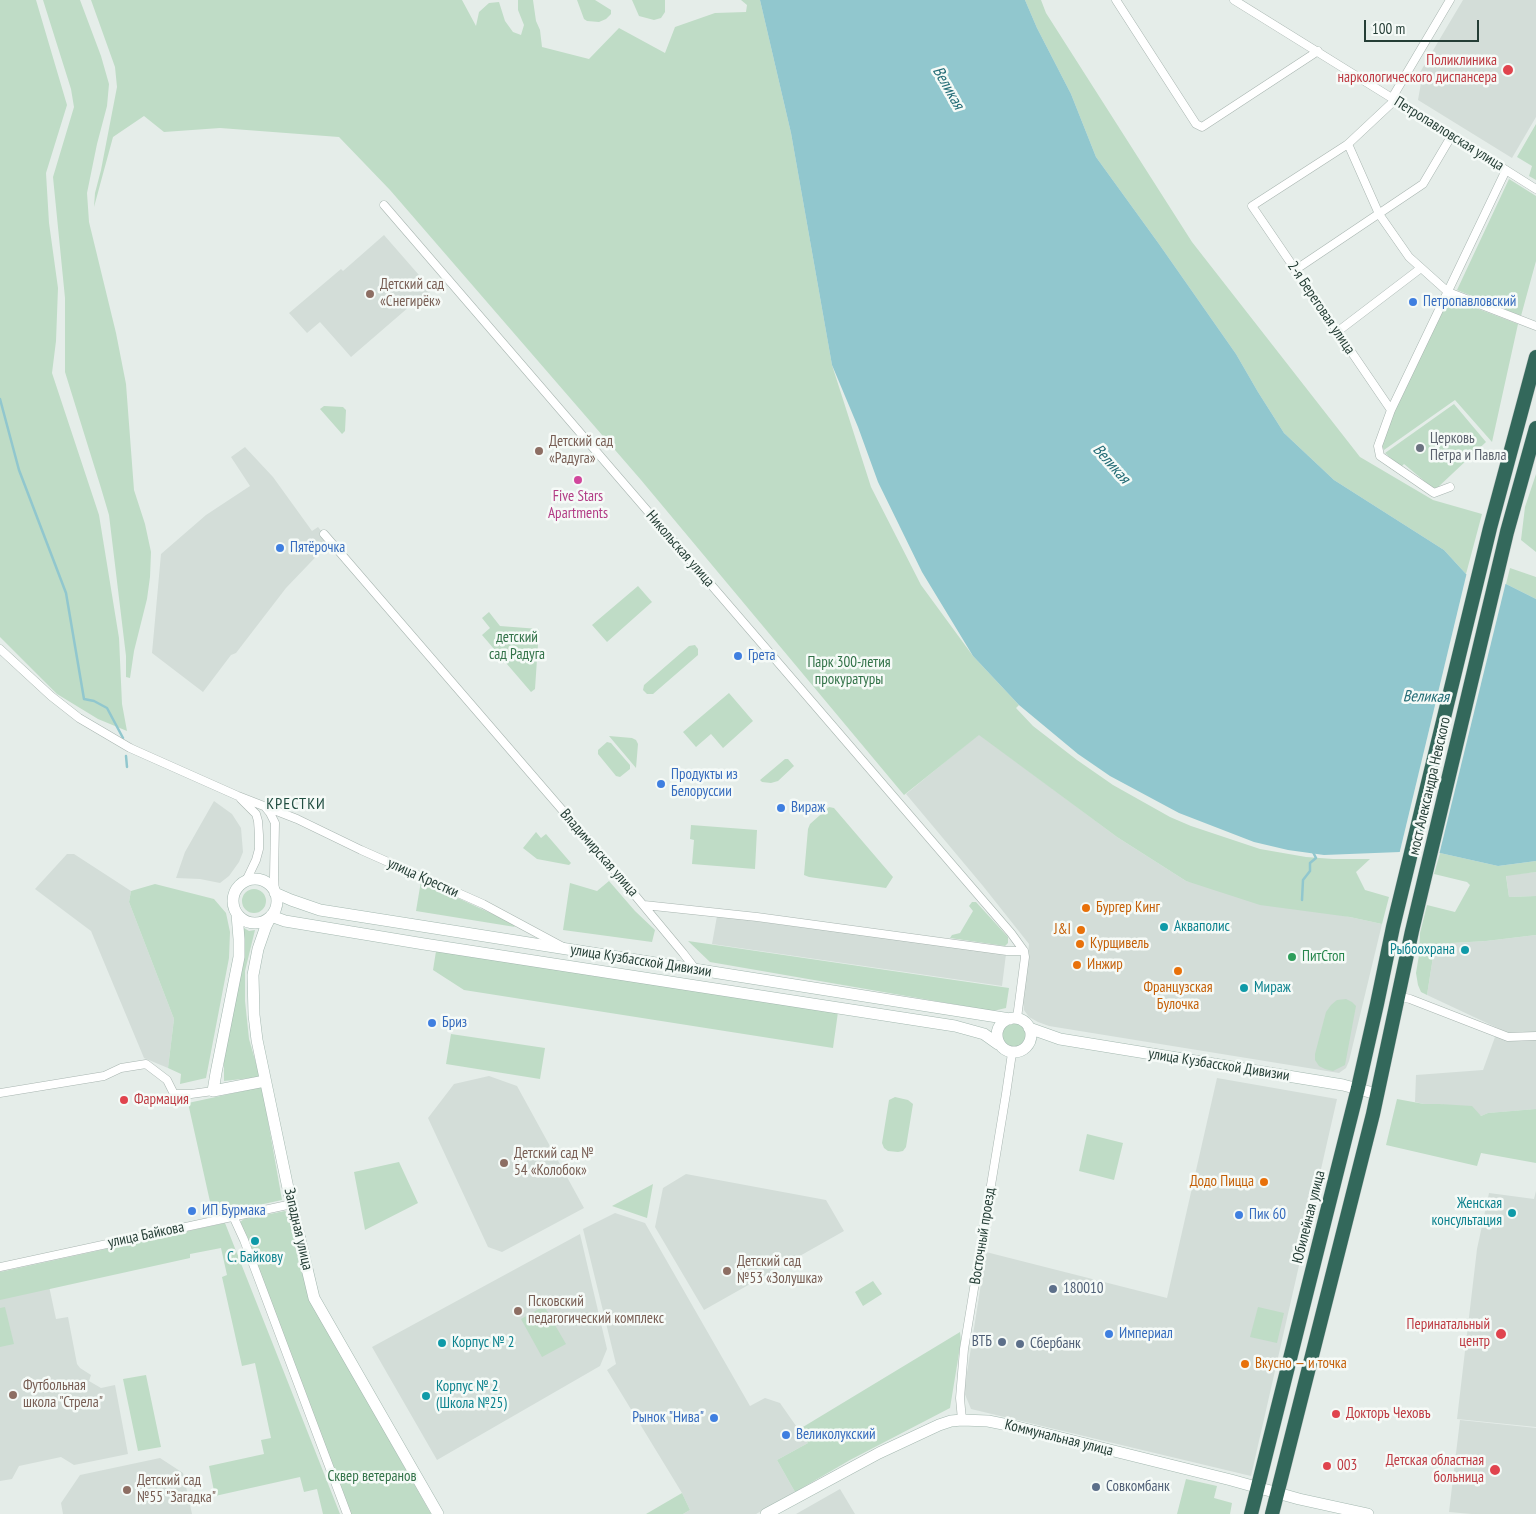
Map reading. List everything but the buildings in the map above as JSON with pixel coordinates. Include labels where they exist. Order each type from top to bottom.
[{"type":"highway","name":"мост Александра Невского","points":[[1393,926],[1490,528],[1536,356]]},
{"type":"highway","name":"мост Александра Невского","points":[[1398,996],[1506,532],[1536,428]]},
{"type":"highway","name":"Юбилейная улица","points":[[1251,1514],[1358,1088],[1378,1004],[1393,926]]},
{"type":"highway","points":[[1272,1514],[1377,1094],[1398,996]]},
{"type":"street","points":[[1116,0],[1196,124],[1202,127],[1318,51]]},
{"type":"street","name":"Петропавловская улица","points":[[1234,0],[1536,189]]},
{"type":"street","points":[[1450,0],[1394,99],[1348,144],[1379,214],[1409,257],[1448,292],[1536,326]]},
{"type":"street","points":[[1295,270],[1423,184],[1452,136]]},
{"type":"street","name":"2-я Береговая улица","points":[[1348,144],[1252,206],[1391,410]]},
{"type":"street","points":[[1450,487],[1434,493],[1380,456],[1378,446],[1391,410],[1506,170]]},
{"type":"street","name":"Никольская улица","points":[[384,205],[1024,950]]},
{"type":"street","points":[[1337,332],[1421,268]]},
{"type":"street","name":"Владимирская улица","points":[[324,534],[644,905],[786,921],[1007,951],[1024,950]]},
{"type":"street","name":"улица Крестки","points":[[0,649],[51,696],[79,718],[130,748],[483,904],[567,949]]},
{"type":"street","points":[[238,796],[256,814],[259,849],[254,866],[246,881],[237,888],[233,901],[234,908],[242,919],[256,923],[262,922],[271,916],[277,902],[274,878],[274,812],[264,816],[258,822]]},
{"type":"street","points":[[246,881],[263,880],[270,885],[275,893]]},
{"type":"street","name":"улица Кузбасской Дивизии","points":[[275,893],[320,910],[1014,1018],[1026,1023],[1029,1028],[1060,1039],[1358,1088],[1377,1094]]},
{"type":"street","points":[[644,905],[696,970]]},
{"type":"street","points":[[213,1091],[239,957],[238,914]]},
{"type":"street","name":"улица Кузбасской Дивизии","points":[[271,916],[285,921],[424,944],[955,1026],[984,1034],[1006,1051],[1012,1053],[1022,1051],[1028,1045],[1060,1039]]},
{"type":"street","name":"Западная улица","points":[[271,916],[261,937],[253,975],[255,1024],[265,1081],[314,1298],[438,1514]]},
{"type":"street","points":[[998,1044],[996,1033],[998,1027],[1002,1023],[1014,1018],[1024,963],[1024,950]]},
{"type":"street","points":[[1398,996],[1508,1037],[1536,1036]]},
{"type":"street","points":[[1028,1045],[1031,1038],[1029,1028]]},
{"type":"street","name":"Восточный проезд","points":[[962,1420],[960,1398],[964,1349],[1012,1053]]},
{"type":"street","points":[[0,1092],[104,1076],[121,1068],[146,1064],[167,1080],[174,1094],[213,1091],[265,1081]]},
{"type":"street","name":"улица Байкова","points":[[0,1267],[292,1204]]},
{"type":"street","points":[[233,1216],[244,1240],[347,1514]]},
{"type":"street","name":"Коммунальная улица","points":[[766,1514],[887,1449],[939,1425],[962,1420],[988,1421],[1013,1426],[1277,1494],[1368,1514]]},
{"type":"shaded area","points":[[1463,0],[1536,0],[1536,117],[1512,158],[1418,100],[1421,83],[1416,79]]},
{"type":"shaded area","name":"Детский сад «Снегирёк»","points":[[384,235],[432,290],[419,301],[417,300],[351,357],[320,322],[307,333],[289,313],[341,269],[343,271]]},
{"type":"shaded area","points":[[245,447],[273,477],[312,531],[318,527],[330,542],[286,588],[203,692],[152,653],[161,554],[206,515],[250,486],[231,457]]},
{"type":"shaded area","points":[[979,734],[1117,837],[1186,881],[1382,924],[1346,1068],[1339,1073],[1049,1026],[1029,1017],[1024,1010],[1023,1001],[1029,944],[906,794]]},
{"type":"shaded area","points":[[214,801],[232,814],[241,828],[243,852],[239,862],[229,876],[220,883],[200,879],[176,878],[185,852]]},
{"type":"shaded area","points":[[67,854],[74,854],[131,891],[129,902],[174,1019],[168,1068],[144,1058],[91,931],[35,889]]},
{"type":"shaded area","points":[[1536,872],[1536,896],[1509,897],[1506,875]]},
{"type":"shaded area","points":[[717,916],[1006,954],[1002,986],[712,944]]},
{"type":"shaded area","points":[[1536,935],[1536,1109],[1488,1113],[1481,1116],[1440,1104],[1415,1102],[1416,1075],[1483,1070],[1495,1037],[1506,1032],[1427,995],[1435,944],[1486,941]]},
{"type":"shaded area","name":"Детский сад № 54 «Колобок»","points":[[489,1076],[517,1086],[584,1208],[502,1252],[488,1247],[428,1118],[454,1084]]},
{"type":"shaded area","points":[[1217,1078],[1337,1099],[1251,1476],[971,1409],[964,1392],[986,1252],[1167,1298]]},
{"type":"shaded area","name":"Детский сад №53 «Золушка»","points":[[686,1174],[826,1200],[844,1231],[704,1310],[655,1227],[663,1188]]},
{"type":"shaded area","name":"Перинатальный центр","points":[[1536,1191],[1536,1427],[1457,1419],[1477,1249],[1489,1193],[1534,1199]]},
{"type":"shaded area","name":"Рынок \"Нива\"","points":[[615,1213],[645,1223],[750,1406],[765,1398],[780,1403],[808,1443],[777,1460],[795,1492],[756,1514],[683,1514],[690,1510],[682,1493],[607,1370],[616,1364],[583,1229]]},
{"type":"shaded area","name":"Псковский педагогический комплекс","points":[[580,1234],[607,1349],[600,1366],[437,1460],[372,1347]]},
{"type":"shaded area","points":[[49,1286],[56,1319],[68,1317],[77,1364],[91,1375],[89,1381],[101,1388],[115,1385],[128,1454],[74,1465],[61,1457],[19,1466],[12,1479],[0,1481],[0,1297]]},
{"type":"shaded area","name":"Детская областная больница","points":[[1460,1420],[1536,1428],[1536,1514],[1449,1512]]},
{"type":"shaded area","points":[[160,1458],[183,1473],[192,1514],[63,1514],[61,1503],[80,1475]]},
{"type":"shaded area","points":[[840,1489],[855,1514],[796,1514]]},
{"type":"green space","points":[[0,0],[36,0],[67,105],[46,173],[49,223],[58,288],[56,341],[52,373],[99,515],[119,638],[122,704],[127,731],[98,719],[57,694],[0,637]]},
{"type":"green space","points":[[43,0],[80,0],[101,56],[109,84],[107,106],[87,193],[89,222],[116,333],[126,384],[134,490],[145,524],[151,552],[147,599],[134,651],[130,678],[126,677],[126,656],[109,515],[65,372],[65,298],[53,177],[74,107],[71,89]]},
{"type":"green space","name":"Парк 300-летия прокуратуры","points":[[91,0],[462,0],[476,26],[479,12],[489,3],[499,2],[505,21],[513,32],[521,35],[524,25],[518,10],[518,0],[533,0],[542,47],[589,59],[619,28],[665,53],[675,27],[715,13],[746,12],[747,5],[741,0],[760,0],[791,133],[832,365],[871,487],[921,585],[973,656],[1019,705],[1016,708],[1033,726],[1077,760],[1113,785],[1170,817],[1191,826],[1260,849],[1306,857],[1370,859],[1356,872],[1365,890],[1389,897],[1382,924],[1350,917],[1260,905],[1186,881],[1117,837],[979,735],[904,795],[641,480],[390,190],[339,137],[220,128],[164,132],[144,116],[113,137],[94,207],[95,193],[117,87],[115,67]]},
{"type":"green space","points":[[577,0],[595,0],[611,10],[611,14],[599,22],[587,21],[584,19]]},
{"type":"green space","points":[[632,0],[665,0],[665,12],[661,18],[654,20],[639,16]]},
{"type":"green space","points":[[1025,0],[1041,0],[1046,13],[1192,242],[1360,457],[1433,500],[1482,514],[1466,574],[1444,550],[1334,480],[1284,433],[1236,354],[1096,157],[1071,94],[1037,28]]},
{"type":"green space","points":[[1536,124],[1536,180],[1529,176],[1532,166],[1517,157]]},
{"type":"green space","points":[[1509,179],[1536,196],[1536,261],[1521,316],[1457,290]]},
{"type":"green space","points":[[1447,297],[1518,324],[1492,442],[1455,400],[1384,450],[1380,442]]},
{"type":"green space","points":[[1454,404],[1486,442],[1435,490],[1404,464],[1401,467],[1385,453]]},
{"type":"green space","points":[[324,406],[343,407],[346,410],[345,431],[342,434],[320,409]]},
{"type":"green space","points":[[1536,474],[1536,552],[1521,540],[1525,507]]},
{"type":"green space","points":[[1510,568],[1536,577],[1536,599],[1506,584]]},
{"type":"green space","points":[[638,586],[652,602],[607,642],[592,625]]},
{"type":"green space","name":"детский сад Радуга","points":[[489,612],[500,626],[539,629],[535,689],[531,692],[482,635],[490,628],[482,618]]},
{"type":"green space","points":[[695,645],[698,649],[698,655],[653,694],[647,694],[643,690],[644,685],[689,646]]},
{"type":"green space","points":[[729,693],[753,721],[723,748],[711,734],[696,747],[683,732]]},
{"type":"green space","points":[[609,736],[636,740],[638,744],[636,768]]},
{"type":"green space","points":[[607,742],[611,743],[630,765],[630,769],[620,777],[616,776],[598,754],[598,750]]},
{"type":"green space","points":[[785,759],[788,759],[794,766],[778,781],[771,783],[760,780]]},
{"type":"green space","points":[[829,807],[834,808],[893,877],[886,888],[804,875],[808,829],[810,824]]},
{"type":"green space","points":[[691,825],[757,830],[755,869],[692,864],[694,840],[690,839]]},
{"type":"green space","points":[[536,832],[541,838],[546,834],[571,863],[569,865],[537,859],[523,848]]},
{"type":"green space","points":[[1440,853],[1498,866],[1536,861],[1536,872],[1506,876],[1509,897],[1536,896],[1536,935],[1486,941],[1435,944],[1427,995],[1421,992],[1416,973],[1420,933],[1427,905],[1455,912],[1470,885],[1467,882],[1434,874]]},
{"type":"green space","points":[[421,881],[512,923],[515,927],[416,911]]},
{"type":"green space","points":[[609,881],[635,911],[655,930],[652,942],[563,930],[570,883],[597,891]]},
{"type":"green space","points":[[155,884],[214,899],[226,913],[230,932],[229,958],[206,1078],[180,1084],[181,1074],[168,1068],[174,1019],[129,902],[131,891]]},
{"type":"green space","points":[[254,889],[262,893],[266,901],[262,909],[254,913],[246,909],[242,901],[246,893]]},
{"type":"green space","points":[[972,902],[976,902],[1008,937],[1008,943],[1005,946],[950,938],[952,935],[960,933],[973,911],[969,906]]},
{"type":"green space","points":[[244,928],[249,931],[255,930],[245,971],[245,1001],[249,1039],[260,1077],[224,1081],[224,1061],[244,952]]},
{"type":"green space","points":[[688,941],[1009,988],[1006,1008],[993,1011],[710,962]]},
{"type":"green space","points":[[437,945],[838,1012],[833,1048],[464,990],[433,970]]},
{"type":"green space","points":[[1346,999],[1356,1006],[1345,1065],[1333,1071],[1319,1066],[1315,1060],[1315,1054],[1326,1012],[1337,1000]]},
{"type":"green space","points":[[1013,1023],[1022,1027],[1026,1036],[1022,1045],[1013,1049],[1004,1045],[1000,1036],[1004,1027]]},
{"type":"green space","points":[[451,1034],[545,1048],[540,1079],[446,1064]]},
{"type":"green space","points":[[262,1087],[282,1200],[213,1215],[188,1103]]},
{"type":"green space","points":[[895,1097],[908,1100],[913,1104],[906,1147],[903,1151],[898,1152],[888,1151],[882,1143],[889,1100]]},
{"type":"green space","points":[[1397,1099],[1424,1104],[1472,1106],[1481,1116],[1488,1113],[1536,1109],[1536,1163],[1481,1153],[1477,1166],[1386,1145]]},
{"type":"green space","points":[[1087,1134],[1123,1143],[1114,1180],[1079,1171]]},
{"type":"green space","points":[[399,1162],[418,1203],[365,1230],[354,1172]]},
{"type":"green space","points":[[653,1184],[647,1218],[612,1206]]},
{"type":"green space","name":"Сквер ветеранов","points":[[285,1211],[293,1218],[312,1303],[431,1514],[350,1514],[239,1223],[244,1219]]},
{"type":"green space","points":[[225,1223],[340,1514],[323,1514],[317,1489],[304,1492],[300,1477],[215,1496],[209,1466],[264,1454],[261,1440],[271,1438],[255,1363],[242,1366],[222,1277],[227,1275],[221,1248],[190,1254],[190,1258],[0,1300],[0,1272]]},
{"type":"green space","points":[[873,1281],[882,1294],[863,1306],[855,1292]]},
{"type":"green space","points":[[544,1306],[566,1344],[542,1357],[521,1319]]},
{"type":"green space","points":[[5,1307],[14,1344],[0,1347],[0,1308]]},
{"type":"green space","points":[[1258,1307],[1284,1313],[1277,1343],[1250,1337]]},
{"type":"green space","points":[[960,1332],[961,1341],[950,1408],[850,1460],[795,1492],[777,1460],[808,1443],[798,1430]]},
{"type":"green space","points":[[146,1375],[161,1447],[138,1451],[123,1379]]},
{"type":"green space","points":[[1186,1479],[1217,1486],[1214,1498],[1232,1503],[1230,1514],[1177,1514]]},
{"type":"green space","points":[[682,1493],[690,1510],[683,1514],[646,1514]]},
{"type":"water","name":"Великая","points":[[760,0],[1025,0],[1037,28],[1071,94],[1096,157],[1236,354],[1284,433],[1334,480],[1444,550],[1466,574],[1506,584],[1536,599],[1536,861],[1498,866],[1440,853],[1400,852],[1324,855],[1288,850],[1254,842],[1179,813],[1110,776],[1078,754],[1019,705],[973,656],[922,572],[878,482],[858,427],[832,365],[791,133]]},
{"type":"pier","points":[[1467,572],[1506,582],[1439,855],[1399,855]]},
{"type":"waterway","points":[[0,399],[19,470],[66,593],[84,699],[94,701],[107,708],[123,738]]},
{"type":"waterway","points":[[126,756],[127,767]]},
{"type":"waterway","points":[[1302,900],[1303,880],[1310,871],[1310,863],[1316,858],[1313,852]]},
{"type":"place","name":"Поликлиника наркологического диспансера","points":[[1508,70]]},
{"type":"place","name":"Детский сад «Снегирёк»","points":[[370,294]]},
{"type":"place","name":"Петропавловский","points":[[1413,302]]},
{"type":"place","name":"Церковь Петра и Павла","points":[[1420,448]]},
{"type":"place","name":"Детский сад «Радуга»","points":[[539,451]]},
{"type":"place","name":"Five Stars Apartments","points":[[578,480]]},
{"type":"place","name":"Пятёрочка","points":[[280,548]]},
{"type":"place","name":"Грета","points":[[738,656]]},
{"type":"place","name":"Продукты из Белоруссии","points":[[661,784]]},
{"type":"place","name":"Вираж","points":[[781,808]]},
{"type":"place","name":"Бургер Кинг","points":[[1086,908]]},
{"type":"place","name":"Акваполис","points":[[1164,927]]},
{"type":"place","name":"J&I","points":[[1081,930]]},
{"type":"place","name":"Курщивель","points":[[1080,944]]},
{"type":"place","name":"Рыбоохрана","points":[[1465,950]]},
{"type":"place","name":"ПитСтоп","points":[[1292,957]]},
{"type":"place","name":"Инжир","points":[[1077,965]]},
{"type":"place","name":"Французская Булочка","points":[[1178,971]]},
{"type":"place","name":"Мираж","points":[[1244,988]]},
{"type":"place","name":"Бриз","points":[[432,1023]]},
{"type":"place","name":"Фармация","points":[[124,1100]]},
{"type":"place","name":"Детский сад № 54 «Колобок»","points":[[504,1163]]},
{"type":"place","name":"Додо Пицца","points":[[1264,1182]]},
{"type":"place","name":"ИП Бурмака","points":[[192,1211]]},
{"type":"place","name":"Женская консультация","points":[[1512,1213]]},
{"type":"place","name":"Пик 60","points":[[1239,1215]]},
{"type":"place","name":"С. Байкову","points":[[255,1241]]},
{"type":"place","name":"Детский сад №53 «Золушка»","points":[[727,1271]]},
{"type":"place","name":"180010","points":[[1053,1289]]},
{"type":"place","name":"Псковский педагогический комплекс","points":[[518,1311]]},
{"type":"place","name":"Империал","points":[[1109,1334]]},
{"type":"place","name":"Перинатальный центр","points":[[1501,1334]]},
{"type":"place","name":"ВТБ","points":[[1002,1342]]},
{"type":"place","name":"Корпус № 2","points":[[442,1343]]},
{"type":"place","name":"Сбербанк","points":[[1020,1344]]},
{"type":"place","name":"Вкусно — и точка","points":[[1245,1364]]},
{"type":"place","name":"Футбольная школа \"Стрела\"","points":[[13,1395]]},
{"type":"place","name":"Корпус № 2 (Школа №25)","points":[[426,1396]]},
{"type":"place","name":"Докторъ Чеховъ","points":[[1336,1414]]},
{"type":"place","name":"Рынок \"Нива\"","points":[[714,1418]]},
{"type":"place","name":"Великолукский","points":[[786,1435]]},
{"type":"place","name":"003","points":[[1327,1466]]},
{"type":"place","name":"Детская областная больница","points":[[1495,1470]]},
{"type":"place","name":"Совкомбанк","points":[[1096,1487]]},
{"type":"place","name":"Детский сад №55 \"Загадка\"","points":[[127,1490]]},
{"type":"district","name":"КРЕСТКИ","points":[[296,804]]}]
